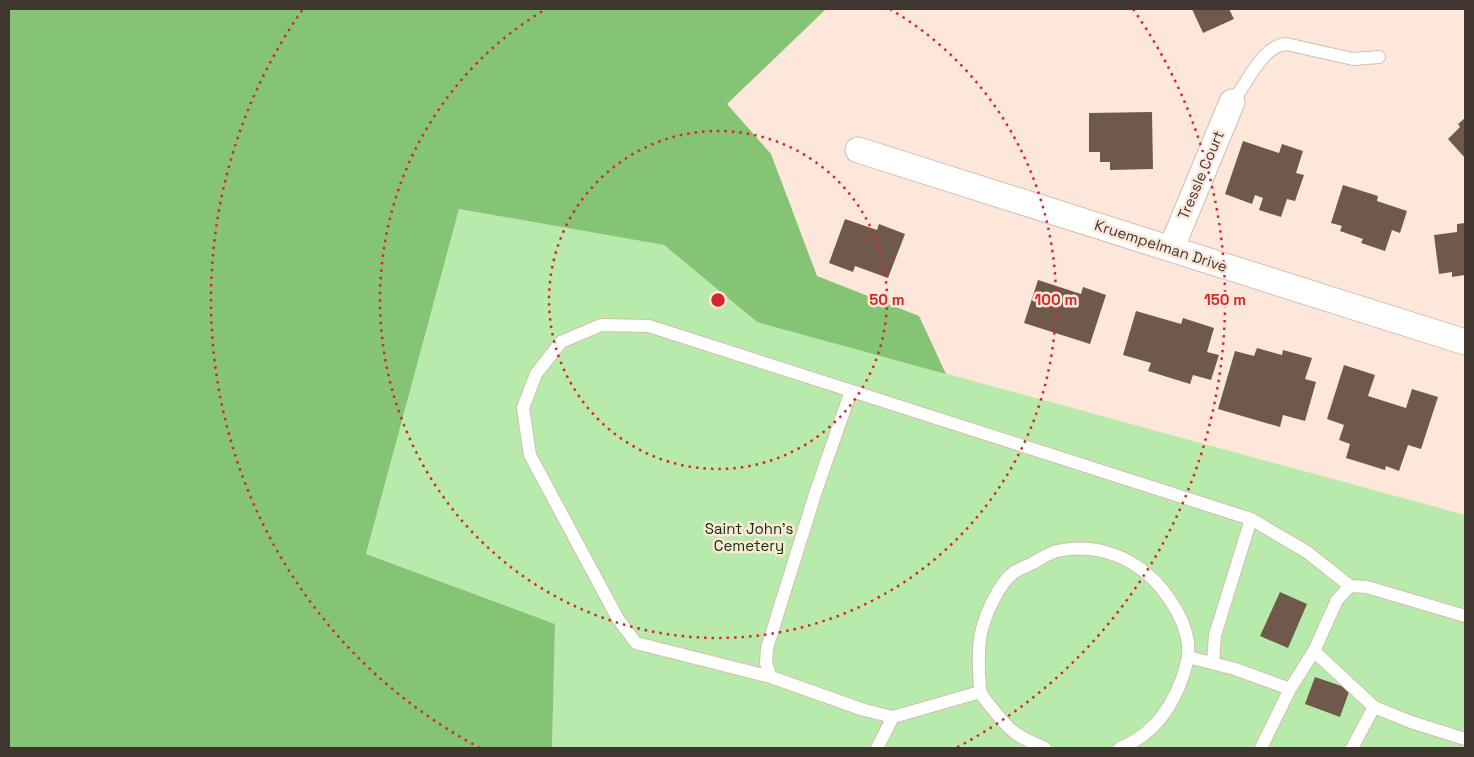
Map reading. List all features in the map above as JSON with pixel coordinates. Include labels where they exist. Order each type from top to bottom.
[{"type":"street","name":"Tressle Court","points":[[1170,249],[1232,102]]},
{"type":"street","name":"Kruempelman Drive","points":[[858,150],[1465,342]]},
{"type":"lane","points":[[1232,102],[1268,52],[1278,45],[1286,44],[1353,59],[1380,57]]},
{"type":"lane","points":[[980,692],[893,717],[864,710],[771,678],[636,643],[618,619],[530,455],[523,408],[536,374],[561,342],[601,325],[650,326],[1250,519],[1307,552],[1350,586],[1367,587],[1465,616]]},
{"type":"lane","points":[[771,678],[766,663],[767,648],[816,491],[851,391]]},
{"type":"lane","points":[[1212,663],[1215,635],[1250,519]]},
{"type":"lane","points":[[1046,748],[1024,739],[1007,728],[980,692],[978,651],[981,632],[998,591],[1013,573],[1056,552],[1073,549],[1115,554],[1132,562],[1150,575],[1170,599],[1179,614],[1188,642],[1188,657],[1181,684],[1163,716],[1149,732],[1134,742],[1120,748]]},
{"type":"lane","points":[[1261,748],[1290,689],[1314,651],[1337,600],[1350,586]]},
{"type":"lane","points":[[1314,651],[1374,707],[1411,722],[1465,739]]},
{"type":"lane","points":[[1188,657],[1235,669],[1290,689]]},
{"type":"lane","points":[[1352,748],[1374,707]]},
{"type":"lane","points":[[877,748],[893,717]]},
{"type":"green space","points":[[9,9],[826,9],[727,104],[771,154],[817,276],[919,316],[946,374],[757,322],[664,245],[459,209],[366,554],[555,624],[552,748],[9,748]]},
{"type":"green space","name":"Saint John’s Cemetery","points":[[459,209],[664,245],[757,322],[1465,515],[1465,748],[552,748],[555,624],[366,554]]},
{"type":"building","points":[[1192,9],[1229,9],[1234,19],[1203,33]]},
{"type":"building","points":[[1152,112],[1153,169],[1110,170],[1110,162],[1100,162],[1100,152],[1089,152],[1089,113]]},
{"type":"building","points":[[1465,118],[1465,158],[1448,139],[1460,127],[1458,124]]},
{"type":"building","points":[[1243,141],[1279,153],[1282,144],[1303,151],[1296,173],[1304,175],[1295,201],[1287,199],[1281,217],[1259,210],[1263,198],[1255,195],[1252,204],[1225,194]]},
{"type":"building","points":[[1343,185],[1378,196],[1377,201],[1407,211],[1400,233],[1392,230],[1385,251],[1361,243],[1363,239],[1340,231],[1342,226],[1331,223]]},
{"type":"building","points":[[845,219],[877,230],[879,224],[905,234],[888,278],[855,266],[853,272],[829,263]]},
{"type":"building","points":[[1465,223],[1465,275],[1452,277],[1452,272],[1439,274],[1434,235],[1457,232],[1457,224]]},
{"type":"building","points":[[1038,280],[1081,294],[1083,287],[1106,295],[1090,344],[1024,323]]},
{"type":"building","points":[[1136,311],[1181,324],[1183,318],[1214,328],[1207,352],[1219,355],[1211,380],[1193,375],[1190,384],[1148,371],[1151,363],[1123,355]]},
{"type":"building","points":[[1257,348],[1282,355],[1283,350],[1312,358],[1305,379],[1316,382],[1305,421],[1283,415],[1280,427],[1218,409],[1235,351],[1254,356]]},
{"type":"building","points":[[1344,365],[1375,375],[1368,396],[1406,408],[1412,389],[1438,397],[1421,449],[1408,445],[1399,471],[1386,466],[1385,470],[1346,458],[1350,444],[1339,440],[1344,425],[1327,419]]},
{"type":"building","points":[[1280,592],[1307,604],[1288,648],[1260,636]]},
{"type":"building","points":[[1315,677],[1350,689],[1340,717],[1305,704]]}]
